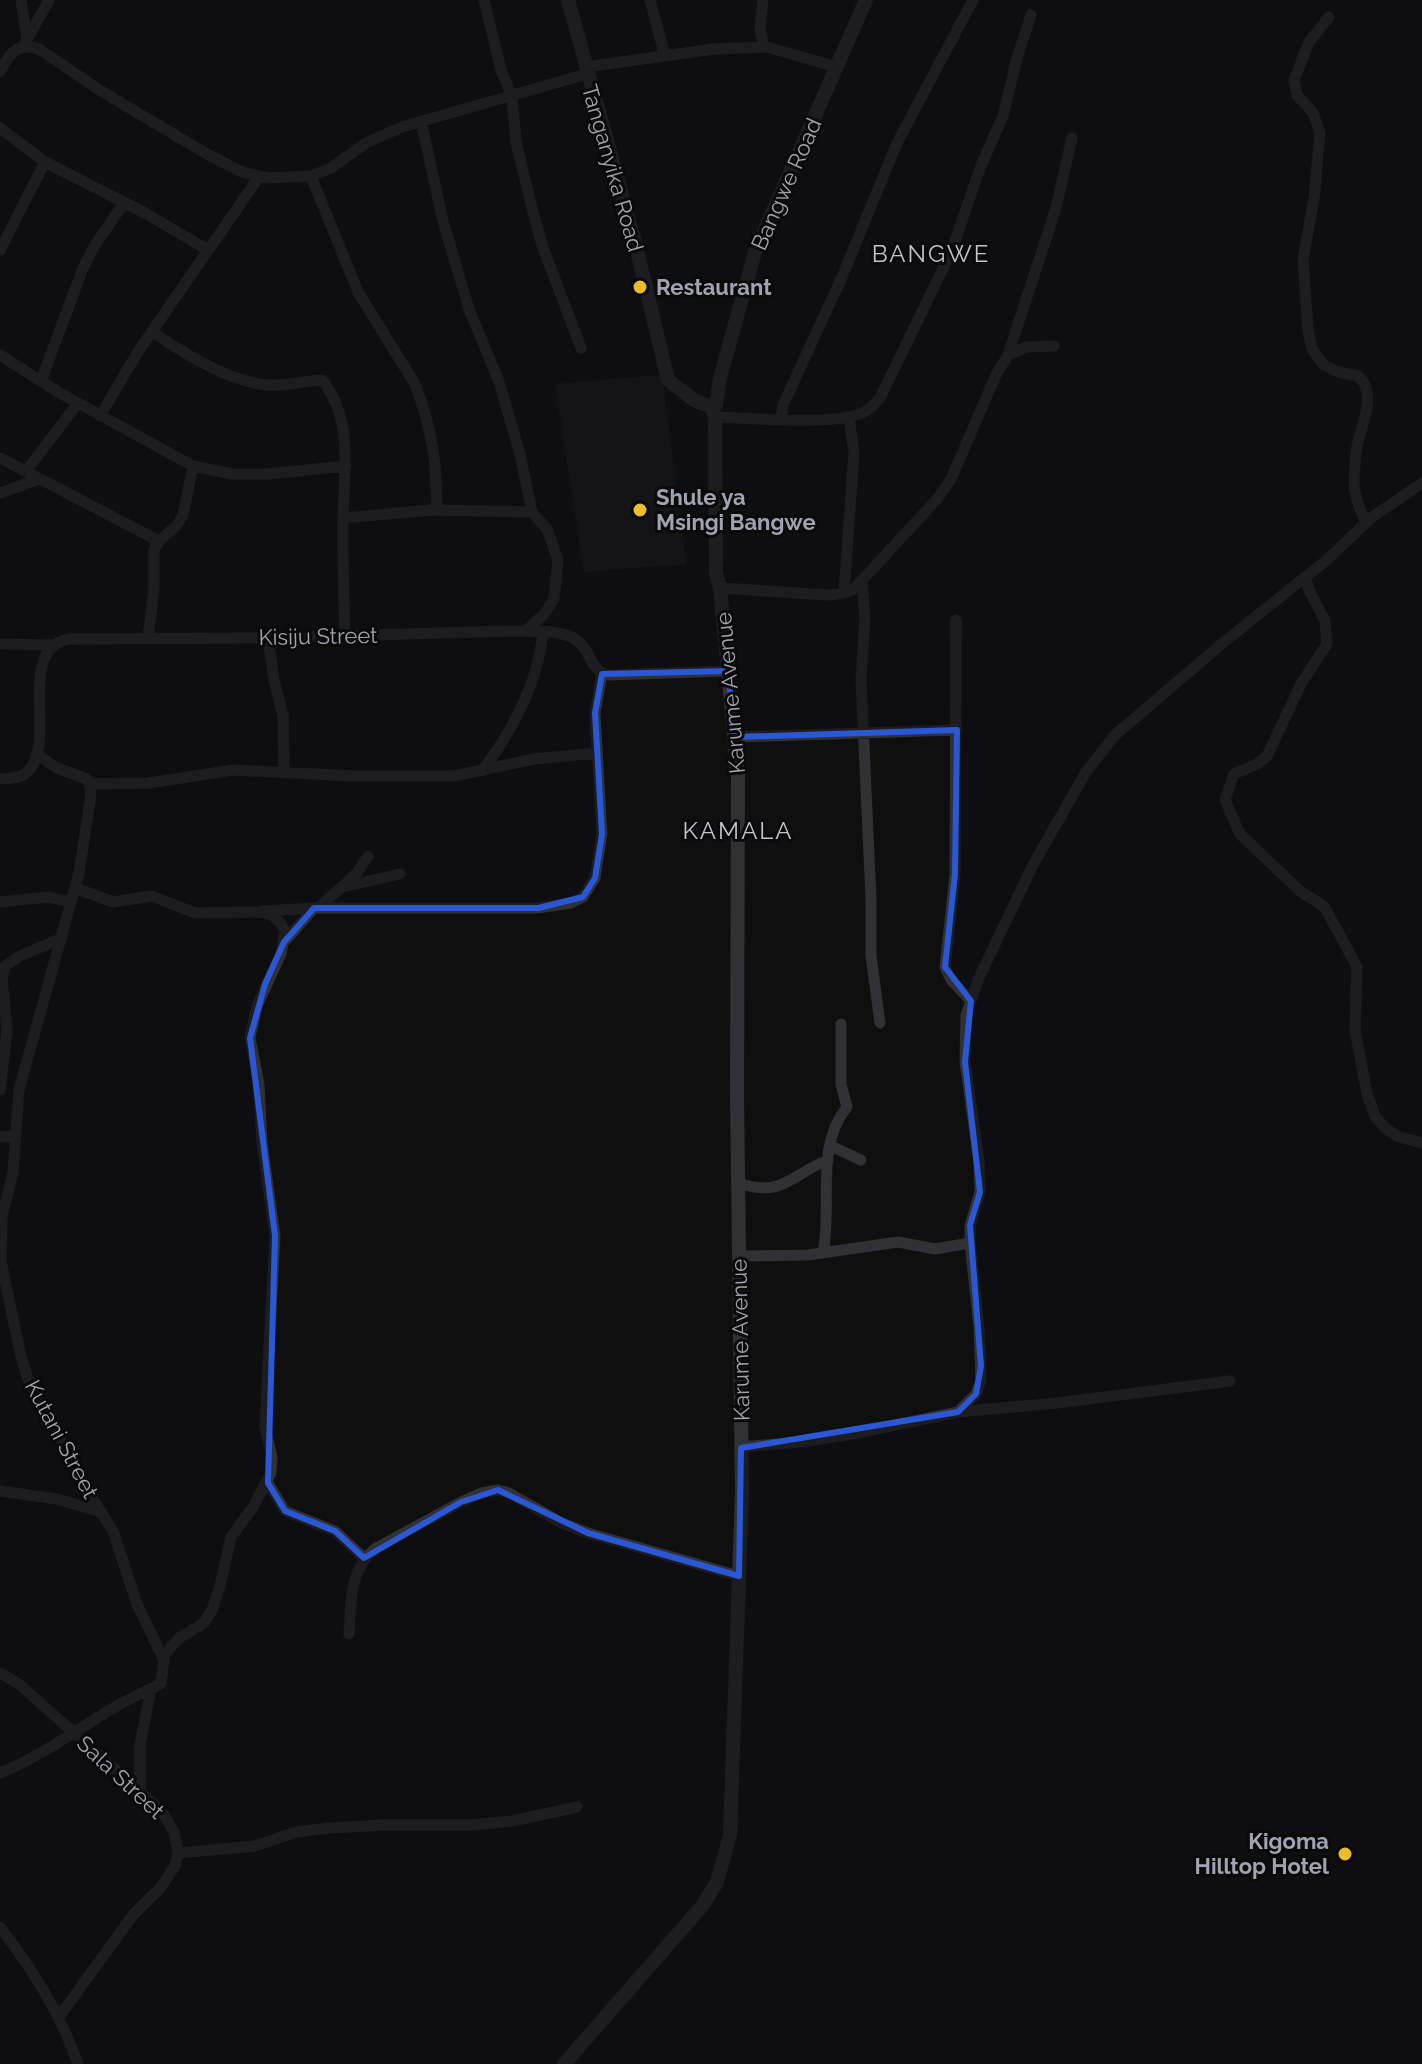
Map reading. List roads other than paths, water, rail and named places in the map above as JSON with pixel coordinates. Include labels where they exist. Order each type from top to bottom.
[{"type":"street","points":[[21,0],[25,43]]},
{"type":"street","points":[[0,72],[14,51],[25,43],[49,0]]},
{"type":"street","points":[[484,0],[501,70],[512,97],[516,142],[542,245],[581,348]]},
{"type":"street","name":"Tanganyika Road","points":[[568,0],[635,242],[668,380],[713,412]]},
{"type":"street","points":[[650,0],[665,56]]},
{"type":"street","points":[[763,0],[760,30],[764,47]]},
{"type":"street","name":"Bangwe Road","points":[[717,560],[713,412],[720,378],[755,252],[866,0]]},
{"type":"street","points":[[781,419],[783,405],[897,143],[973,0]]},
{"type":"street","points":[[713,412],[781,419],[849,417],[863,412],[881,396],[943,270],[980,168],[1003,116],[1031,15]]},
{"type":"street","points":[[1329,17],[1309,42],[1294,80],[1297,95],[1313,113],[1320,133],[1303,267],[1312,349],[1323,364],[1338,372],[1358,376],[1367,389],[1366,414],[1356,455],[1354,483],[1366,523]]},
{"type":"street","points":[[25,43],[207,154],[259,177],[311,176],[331,168],[366,143],[421,121],[512,97],[586,71],[714,49],[764,47],[837,67]]},
{"type":"street","points":[[421,121],[443,221],[469,309],[499,382],[520,454],[532,512],[547,529],[554,544],[558,575],[554,599],[526,631]]},
{"type":"street","points":[[0,128],[45,162],[208,250]]},
{"type":"street","points":[[720,588],[828,595],[844,593],[862,582],[938,498],[951,479],[996,375],[1008,355],[1053,218],[1072,138]]},
{"type":"street","points":[[0,250],[45,162]]},
{"type":"street","points":[[311,176],[358,292],[420,397],[434,447],[437,510]]},
{"type":"street","points":[[100,416],[132,361],[259,177]]},
{"type":"street","points":[[41,381],[83,268],[124,203]]},
{"type":"street","points":[[152,332],[211,367],[260,384],[322,380],[336,403],[342,423],[346,466],[343,518],[345,635]]},
{"type":"street","points":[[1008,355],[1026,347],[1054,346]]},
{"type":"street","points":[[0,355],[100,416],[193,466],[232,474],[268,474],[346,466]]},
{"type":"street","points":[[26,471],[78,403]]},
{"type":"street","points":[[844,593],[854,453],[849,417]]},
{"type":"street","points":[[0,458],[159,541]]},
{"type":"street","points":[[148,638],[154,588],[154,550],[183,515],[193,466]]},
{"type":"street","points":[[0,493],[39,479]]},
{"type":"street","points":[[958,1412],[976,1394],[981,1381],[970,1243],[970,1225],[980,1192],[978,1141],[965,1062],[966,1015],[978,980],[1033,865],[1086,772],[1115,735],[1366,523],[1422,483]]},
{"type":"street","points":[[343,518],[437,510],[532,512]]},
{"type":"street","name":"Karume Avenue","points":[[564,2064],[703,1905],[717,1882],[730,1835],[741,1447],[738,775],[717,560]]},
{"type":"street","points":[[1305,577],[1325,621],[1327,644],[1297,692],[1267,756],[1234,774],[1225,800],[1240,834],[1301,892],[1324,906],[1357,967],[1355,1030],[1367,1094],[1375,1116],[1386,1129],[1399,1137],[1422,1143]]},
{"type":"street","points":[[862,582],[865,618],[861,679],[871,956],[880,1023]]},
{"type":"street","points":[[956,620],[955,874],[945,967],[951,980],[971,1001]]},
{"type":"street","name":"Kisiju Street","points":[[0,644],[54,645],[68,639],[268,638],[526,631],[564,635],[578,641],[602,674]]},
{"type":"street","points":[[482,771],[505,739],[529,692],[538,665],[543,632]]},
{"type":"street","points":[[268,638],[283,716],[284,772]]},
{"type":"street","points":[[0,779],[18,778],[27,773],[36,754],[43,661],[54,645]]},
{"type":"street","points":[[75,888],[113,902],[152,896],[195,913],[316,908],[538,908],[571,903],[583,897],[595,878],[602,834],[595,713],[602,674],[728,671]]},
{"type":"street","points":[[735,737],[957,730]]},
{"type":"street","points":[[36,754],[57,768],[87,779],[90,784],[149,783],[233,770],[438,777],[534,759],[597,753]]},
{"type":"street","name":"Kutani Street","points":[[90,784],[87,831],[75,888],[19,1090],[13,1173],[2,1217],[1,1252],[12,1319],[28,1379],[119,1545],[137,1604],[163,1656]]},
{"type":"street","points":[[284,942],[316,908],[357,873],[368,856]]},
{"type":"street","points":[[341,887],[400,874]]},
{"type":"street","points":[[0,902],[48,897],[71,902]]},
{"type":"street","points":[[0,1773],[161,1683],[163,1656],[179,1638],[207,1619],[220,1586],[231,1537],[268,1483],[272,1457],[265,1427],[275,1236],[263,1153],[259,1087],[250,1038],[257,1006],[284,942],[285,932],[272,915],[258,912]]},
{"type":"street","points":[[19,1090],[0,1091],[7,1031],[2,977],[5,966],[62,938]]},
{"type":"street","points":[[823,1252],[827,1223],[828,1160],[840,1116],[847,1107],[841,1084],[841,1024]]},
{"type":"street","points":[[0,1137],[15,1136]]},
{"type":"street","points":[[831,1146],[861,1160]]},
{"type":"street","points":[[738,1183],[755,1189],[780,1187],[828,1160]]},
{"type":"street","points":[[739,1256],[823,1252],[898,1242],[935,1249],[970,1243]]},
{"type":"street","points":[[741,1447],[852,1434],[958,1412],[1230,1381]]},
{"type":"street","points":[[268,1483],[285,1511],[335,1531],[364,1558]]},
{"type":"street","points":[[349,1634],[354,1584],[364,1558],[376,1548],[461,1502],[498,1490],[588,1533],[739,1576]]},
{"type":"street","points":[[0,1491],[57,1499],[101,1512]]},
{"type":"street","name":"Sala Street","points":[[0,1673],[19,1684],[171,1824],[178,1853]]},
{"type":"street","points":[[140,1793],[140,1745],[151,1689]]},
{"type":"street","points":[[59,2017],[133,1915],[171,1874],[178,1853],[255,1846],[296,1832],[330,1828],[399,1824],[471,1825],[512,1821],[577,1807]]},
{"type":"street","points":[[0,1927],[30,1967],[59,2017],[78,2064]]},
{"type":"place","name":"Restaurant","points":[[640,287]]},
{"type":"place","name":"Shule ya Msingi Bangwe","points":[[640,510]]},
{"type":"place","name":"Kigoma Hilltop Hotel","points":[[1345,1854]]},
{"type":"district","name":"BANGWE","points":[[931,254]]},
{"type":"district","name":"KAMALA","points":[[738,831]]}]
